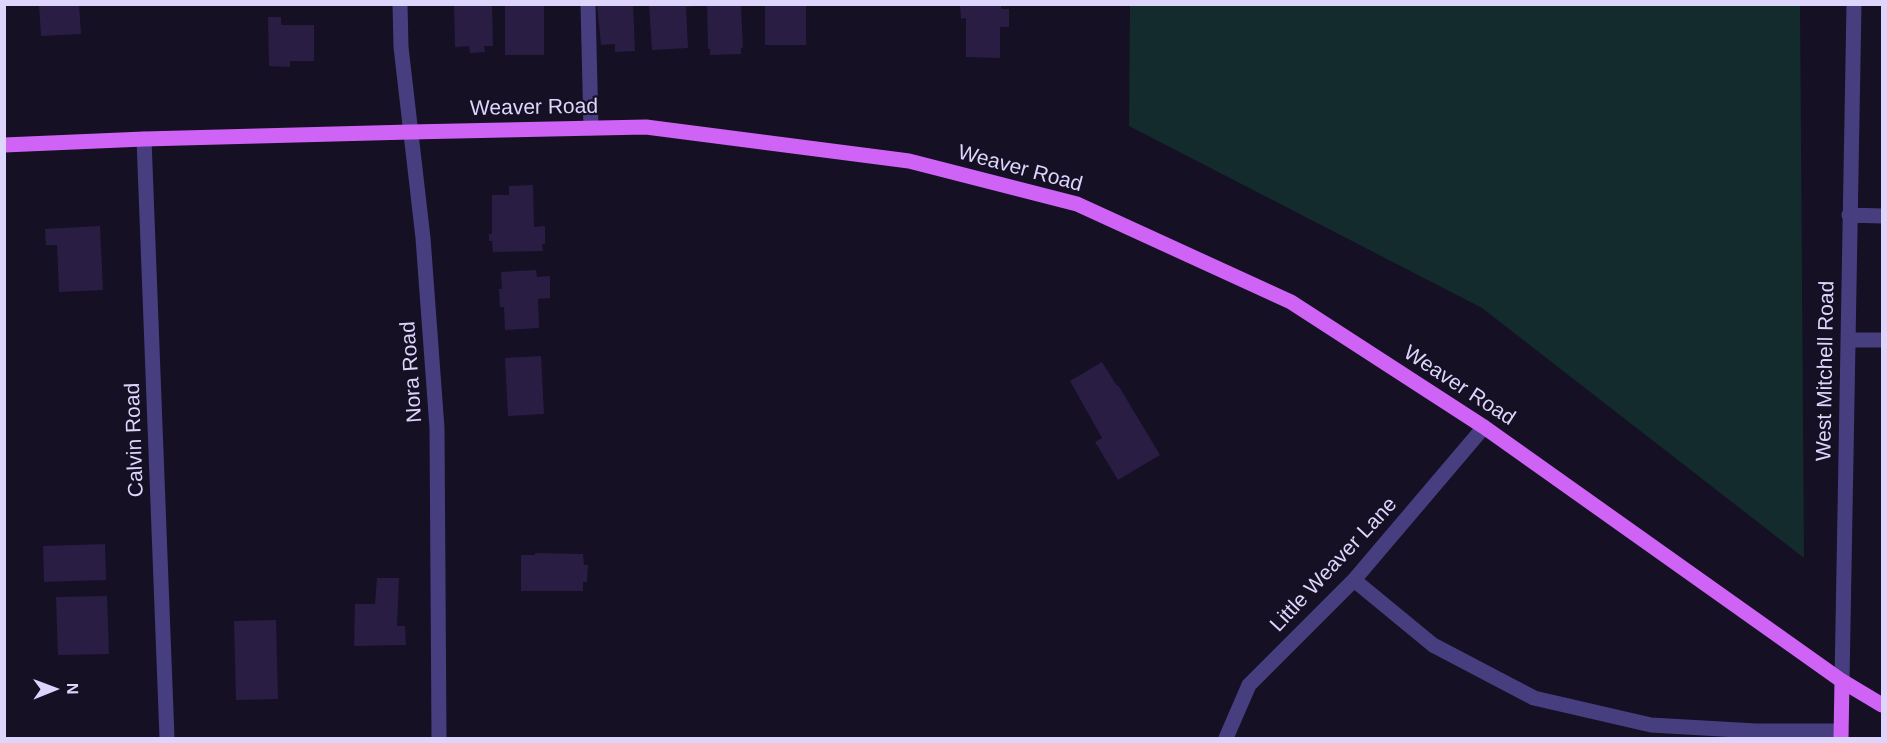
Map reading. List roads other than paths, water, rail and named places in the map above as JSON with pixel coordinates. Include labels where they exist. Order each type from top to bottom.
[{"type":"main road","name":"Weaver Road","points":[[4,145],[144,139],[646,127],[909,161],[1077,204],[1291,302],[1484,427],[1842,681],[1882,705]]},
{"type":"main road","name":"West Mitchell Road","points":[[1841,735],[1842,681]]},
{"type":"street","name":"Nora Road","points":[[400,4],[401,47],[423,238],[437,428],[439,738]]},
{"type":"street","points":[[588,4],[591,128]]},
{"type":"street","name":"West Mitchell Road","points":[[1842,681],[1854,4]]},
{"type":"street","name":"Calvin Road","points":[[144,139],[167,738]]},
{"type":"street","points":[[1849,215],[1882,216]]},
{"type":"street","points":[[1848,339],[1882,339]]},
{"type":"street","name":"Little Weaver Lane","points":[[1226,738],[1249,685],[1354,580],[1484,427]]},
{"type":"street","points":[[1354,580],[1433,645],[1534,698],[1651,725],[1841,735]]}]
